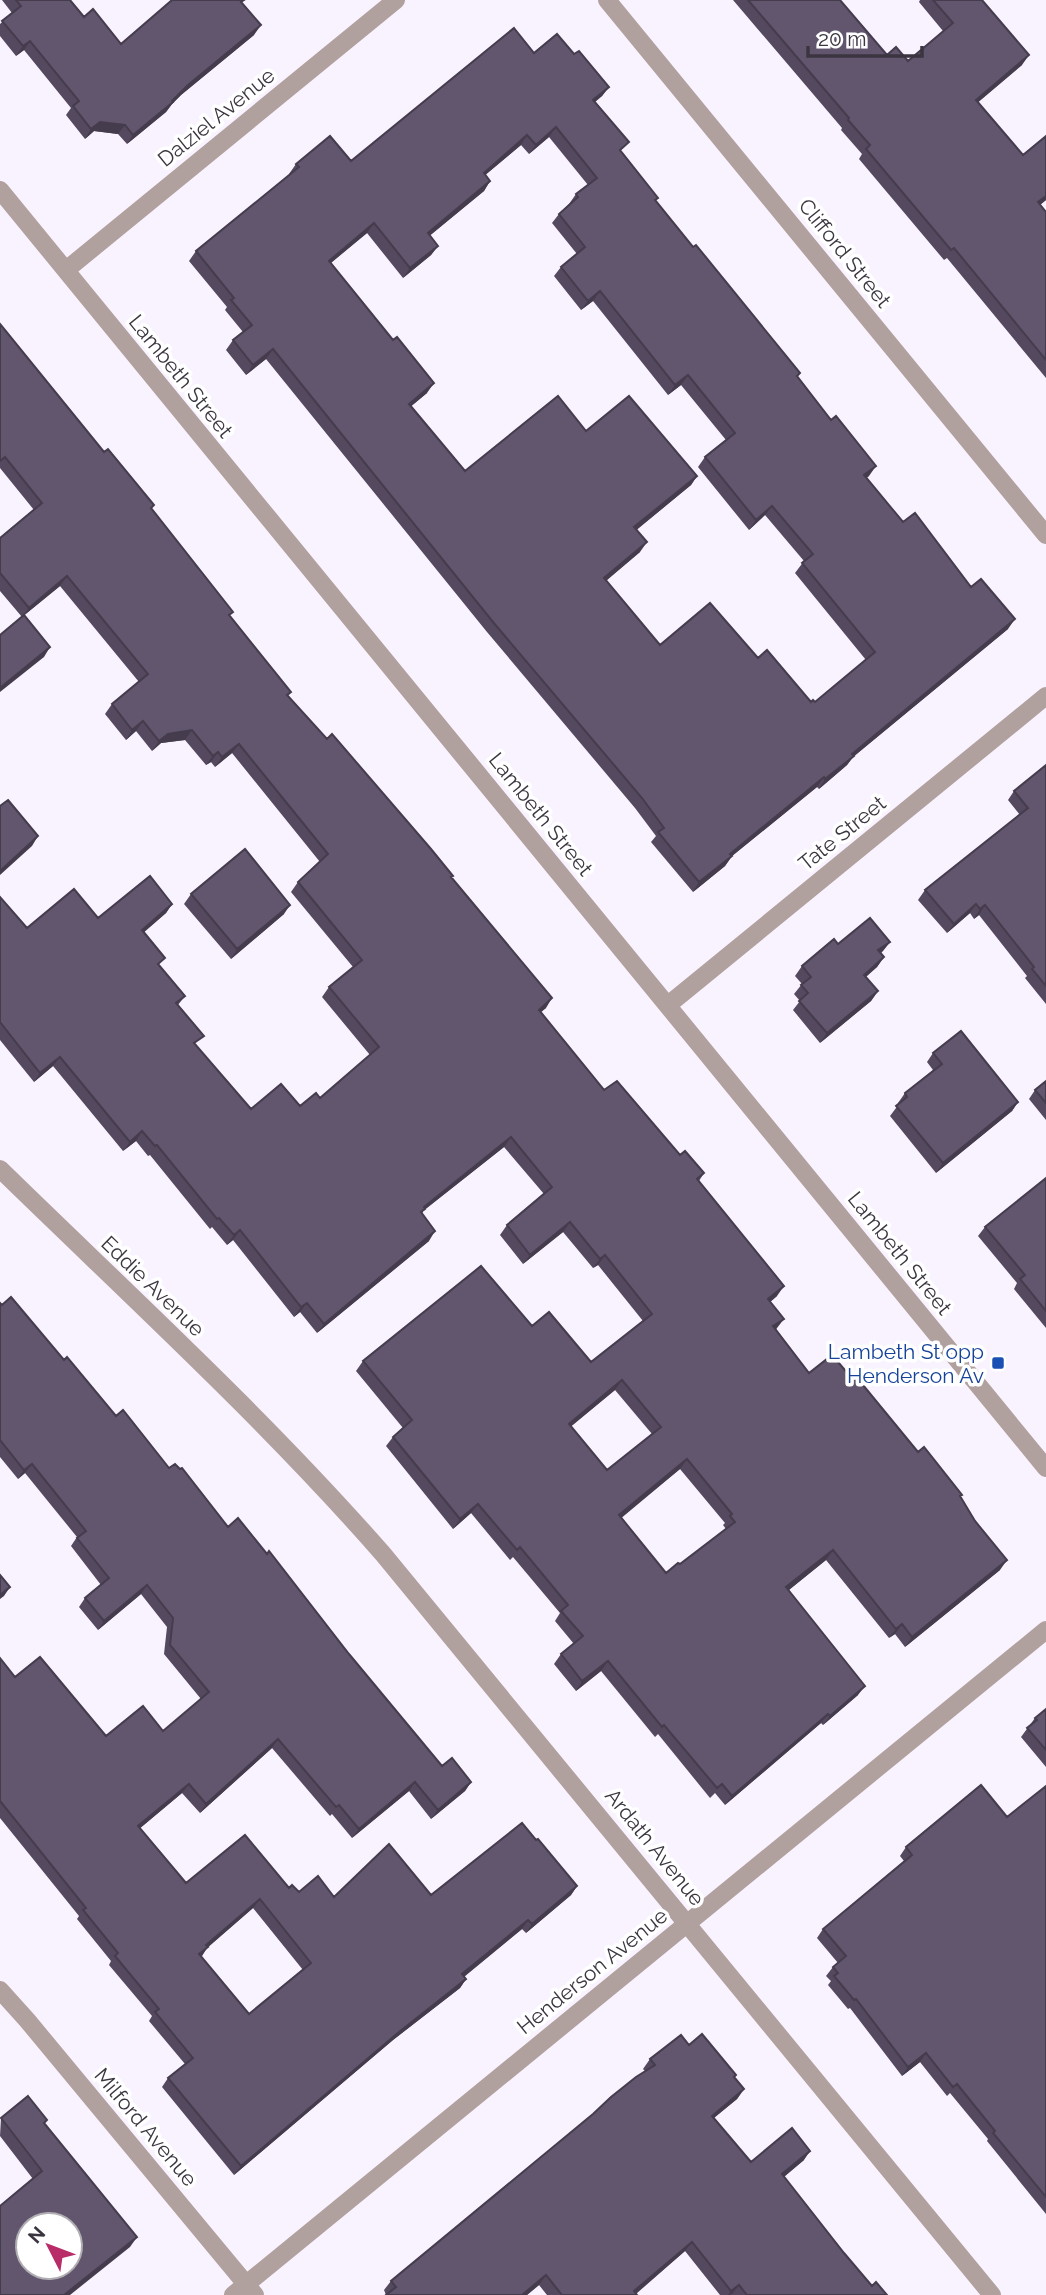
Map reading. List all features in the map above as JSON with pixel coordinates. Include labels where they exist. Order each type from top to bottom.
[{"type":"street","name":"Dalziel Avenue","points":[[66,270],[396,0]]},
{"type":"street","name":"Clifford Street","points":[[607,0],[1046,535]]},
{"type":"street","name":"Lambeth Street","points":[[0,190],[1046,1468]]},
{"type":"street","name":"Tate Street","points":[[668,1005],[1046,696]]},
{"type":"street","name":"Eddie Avenue","points":[[0,1169],[273,1436]]},
{"type":"street","name":"Ardath Avenue","points":[[273,1436],[344,1509],[422,1599],[992,2295]]},
{"type":"street","name":"Henderson Avenue","points":[[244,2291],[1046,1630]]},
{"type":"street","name":"Milford Avenue","points":[[0,1990],[244,2291]]},
{"type":"building","points":[[16,0],[70,0],[84,17],[93,9],[121,44],[172,0],[244,0],[241,2],[261,25],[133,135],[125,125],[100,122],[91,129],[73,106],[79,101],[30,41],[23,46],[2,21],[21,6]]},
{"type":"building","points":[[748,0],[840,0],[887,55],[896,47],[908,61],[953,23],[933,0],[982,0],[1029,55],[976,100],[1023,155],[1046,136],[1046,196],[1038,202],[1046,212],[1046,360],[954,248],[951,250],[866,149],[870,145],[849,118]]},
{"type":"building","points":[[514,28],[534,53],[557,34],[574,54],[579,51],[609,87],[593,100],[629,142],[620,150],[658,198],[655,200],[693,247],[696,245],[800,373],[797,376],[831,420],[836,416],[876,466],[864,475],[903,522],[915,513],[971,587],[981,579],[1015,619],[852,754],[854,756],[825,779],[824,777],[699,882],[658,832],[664,828],[642,798],[493,622],[273,349],[253,365],[233,340],[252,325],[196,251],[299,167],[296,164],[330,136],[351,161]],"holes":[[[556,127],[597,178],[576,194],[578,197],[559,214],[585,247],[561,267],[588,301],[600,291],[675,385],[688,375],[735,433],[705,457],[756,520],[772,506],[813,554],[802,563],[875,652],[815,702],[811,702],[767,650],[758,658],[710,603],[660,645],[604,578],[647,542],[634,527],[697,476],[629,396],[586,431],[558,396],[465,471],[409,404],[434,383],[397,337],[393,340],[329,261],[374,223],[410,268],[438,246],[428,233],[490,181],[484,173],[527,135],[536,145]]]},
{"type":"building","points":[[0,324],[104,452],[108,449],[154,505],[151,508],[233,612],[229,615],[291,692],[287,695],[327,739],[332,734],[431,849],[453,876],[451,877],[552,998],[539,1010],[604,1090],[617,1081],[680,1155],[685,1151],[704,1173],[697,1179],[784,1286],[768,1299],[784,1319],[773,1326],[809,1373],[832,1355],[850,1376],[854,1374],[918,1452],[924,1447],[962,1495],[960,1496],[975,1521],[1007,1560],[912,1637],[902,1624],[896,1629],[833,1550],[786,1587],[865,1686],[732,1796],[722,1784],[717,1788],[608,1661],[582,1681],[561,1654],[583,1636],[561,1611],[568,1605],[520,1547],[517,1550],[478,1504],[460,1519],[393,1437],[412,1420],[363,1361],[481,1266],[532,1326],[549,1312],[591,1362],[652,1314],[605,1255],[600,1259],[570,1222],[530,1255],[507,1225],[552,1187],[511,1137],[424,1207],[421,1212],[435,1231],[324,1324],[307,1303],[301,1307],[240,1230],[234,1235],[217,1219],[157,1145],[142,1131],[130,1142],[60,1057],[40,1073],[0,1022],[0,897],[27,928],[74,889],[98,918],[150,876],[172,904],[142,930],[165,958],[158,964],[185,996],[176,1003],[204,1036],[194,1043],[251,1109],[281,1084],[300,1106],[316,1093],[320,1098],[379,1047],[329,987],[362,960],[298,882],[328,854],[239,744],[222,757],[218,752],[213,756],[192,730],[168,734],[159,741],[143,721],[132,730],[112,704],[148,674],[67,576],[29,608],[0,573],[0,538],[42,503],[5,457],[0,461]],"holes":[[[622,1380],[661,1427],[607,1470],[569,1424]],[[687,1459],[732,1514],[730,1516],[735,1522],[666,1573],[619,1515]]]},
{"type":"building","points":[[24,615],[50,647],[0,688],[0,635]]},
{"type":"building","points":[[1046,765],[1046,986],[985,905],[980,909],[976,904],[954,924],[925,890],[1028,808],[1014,791]]},
{"type":"building","points":[[8,800],[38,836],[0,871],[0,806]]},
{"type":"building","points":[[245,849],[290,905],[237,949],[191,894]]},
{"type":"building","points":[[870,918],[890,942],[878,950],[884,957],[864,975],[878,991],[827,1033],[799,1001],[808,993],[801,985],[811,977],[802,966],[834,939],[838,944]]},
{"type":"building","points":[[961,1031],[1018,1102],[943,1163],[896,1106],[907,1097],[905,1093],[942,1064],[933,1053]]},
{"type":"building","points":[[1046,1081],[1046,1103],[1035,1090]]},
{"type":"building","points":[[1046,1178],[1046,1311],[1020,1279],[1025,1275],[985,1227]]},
{"type":"building","points":[[11,1297],[64,1360],[67,1357],[116,1416],[123,1410],[169,1468],[175,1464],[182,1468],[228,1527],[238,1518],[267,1554],[269,1551],[349,1654],[442,1766],[452,1758],[471,1782],[438,1810],[415,1782],[359,1829],[339,1805],[336,1807],[278,1739],[206,1804],[189,1784],[138,1826],[186,1883],[245,1835],[289,1888],[292,1885],[299,1892],[318,1876],[334,1897],[389,1844],[431,1895],[522,1823],[577,1886],[532,1924],[528,1920],[462,1974],[466,1979],[241,2166],[168,2078],[193,2058],[155,2012],[159,2009],[115,1956],[118,1953],[83,1910],[86,1908],[0,1801],[0,1658],[15,1677],[40,1657],[106,1736],[143,1706],[163,1731],[209,1692],[170,1645],[173,1618],[147,1585],[104,1621],[85,1598],[109,1578],[77,1538],[86,1531],[32,1464],[24,1470],[0,1440],[0,1303],[2,1305]],"holes":[[[260,1899],[311,1963],[249,2014],[199,1954]]]},
{"type":"building","points":[[0,1575],[10,1587],[0,1595]]},
{"type":"building","points":[[1046,1709],[1046,1750],[1027,1728]]},
{"type":"building","points":[[981,1785],[1007,1817],[1046,1786],[1046,2197],[957,2084],[953,2087],[926,2053],[908,2067],[856,1999],[854,2000],[834,1976],[838,1973],[833,1967],[846,1956],[823,1929],[912,1855],[906,1847]]},
{"type":"building","points":[[702,2034],[736,2075],[734,2077],[744,2089],[712,2116],[751,2162],[792,2128],[810,2151],[782,2174],[872,2286],[876,2282],[887,2295],[747,2295],[739,2285],[731,2291],[692,2242],[634,2291],[637,2295],[562,2295],[546,2275],[522,2295],[386,2295],[396,2287],[391,2281],[611,2097],[655,2065],[650,2059],[681,2035],[689,2045]]},
{"type":"building","points":[[28,2096],[47,2120],[44,2123],[137,2237],[84,2279],[84,2211],[14,2211],[14,2281],[82,2281],[64,2295],[0,2295],[0,2206],[42,2171],[1,2118]]},
{"type":"place","name":"Lambeth St opp Henderson Av","points":[[998,1363]]}]
